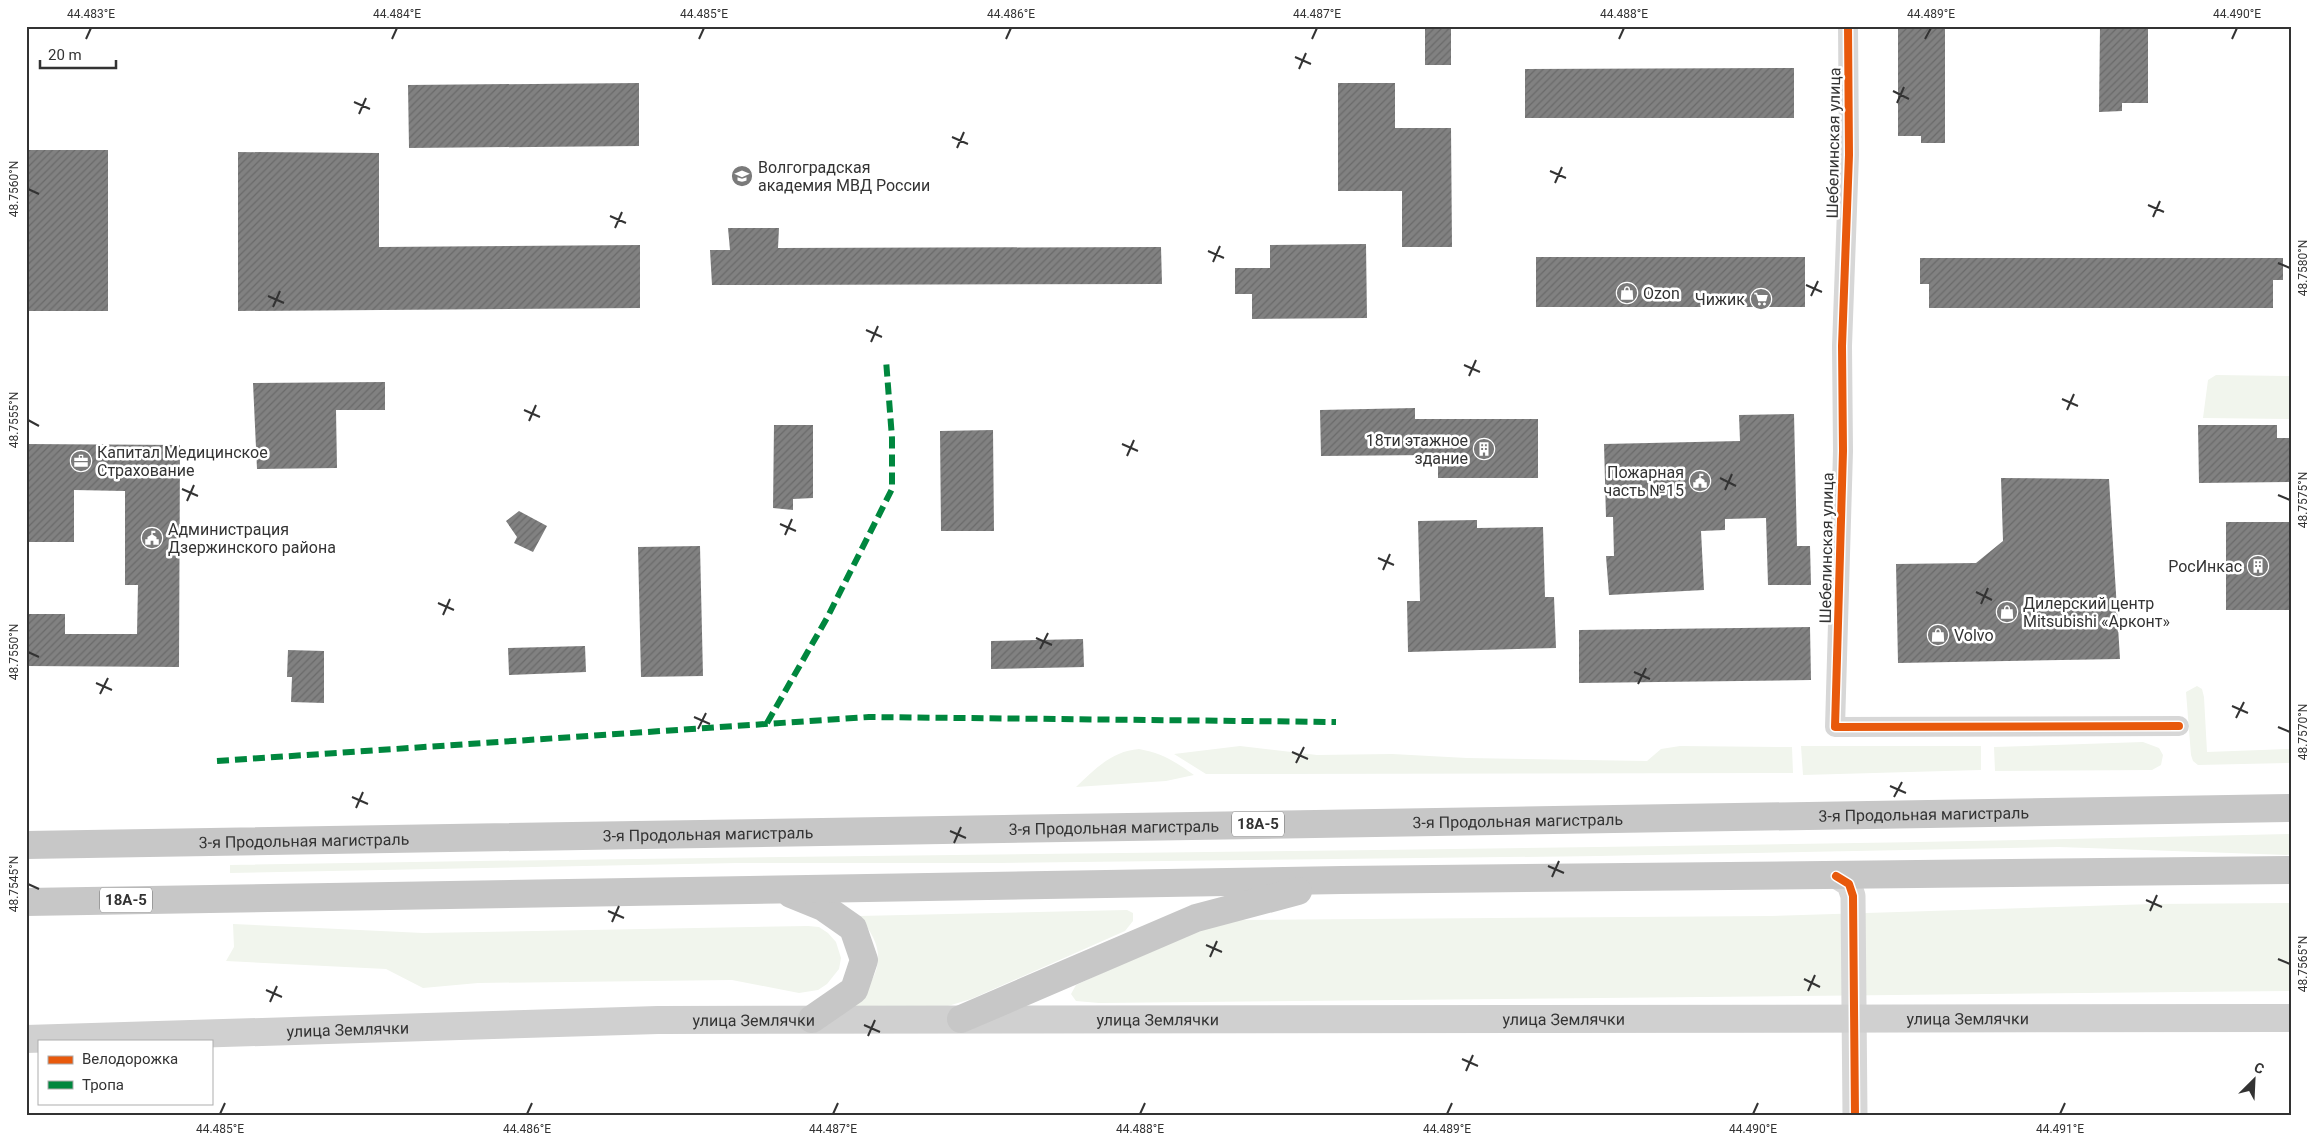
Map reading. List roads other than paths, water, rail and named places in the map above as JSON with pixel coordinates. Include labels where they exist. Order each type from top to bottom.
[{"type":"highway","name":"3-я Продольная магистраль","points":[[26,845],[2291,808]]},
{"type":"highway","name":"18А-5","points":[[26,902],[1342,880],[2291,870]]},
{"type":"highway","points":[[961,1018],[1196,918],[1342,880]]},
{"type":"highway","points":[[778,890],[822,907],[853,928],[864,960],[854,990],[812,1019]]},
{"type":"main road","name":"улица Землячки","points":[[26,1039],[586,1021],[961,1018],[2291,1018]]},
{"type":"street","name":"Шебелинская улица","points":[[1848,26],[1849,155],[1842,346],[1843,451],[1836,727],[2179,726]]},
{"type":"street","points":[[1836,876],[1849,884],[1853,896],[1855,1116]]},
{"type":"place","name":"Волгоградская академия МВД России","points":[[742,176]]},
{"type":"place","name":"Ozon","points":[[1627,293]]},
{"type":"place","name":"Чижик","points":[[1761,299]]},
{"type":"place","name":"18ти этажное здание","points":[[1484,449]]},
{"type":"place","name":"Капитал Медицинское Страхование","points":[[81,461]]},
{"type":"place","name":"Пожарная часть №15","points":[[1700,481]]},
{"type":"place","name":"Администрация Дзержинского района","points":[[152,538]]},
{"type":"place","name":"РосИнкас","points":[[2258,566]]},
{"type":"place","name":"Дилерский центр Mitsubishi «Арконт»","points":[[2007,612]]},
{"type":"place","name":"Volvo","points":[[1938,635]]}]
